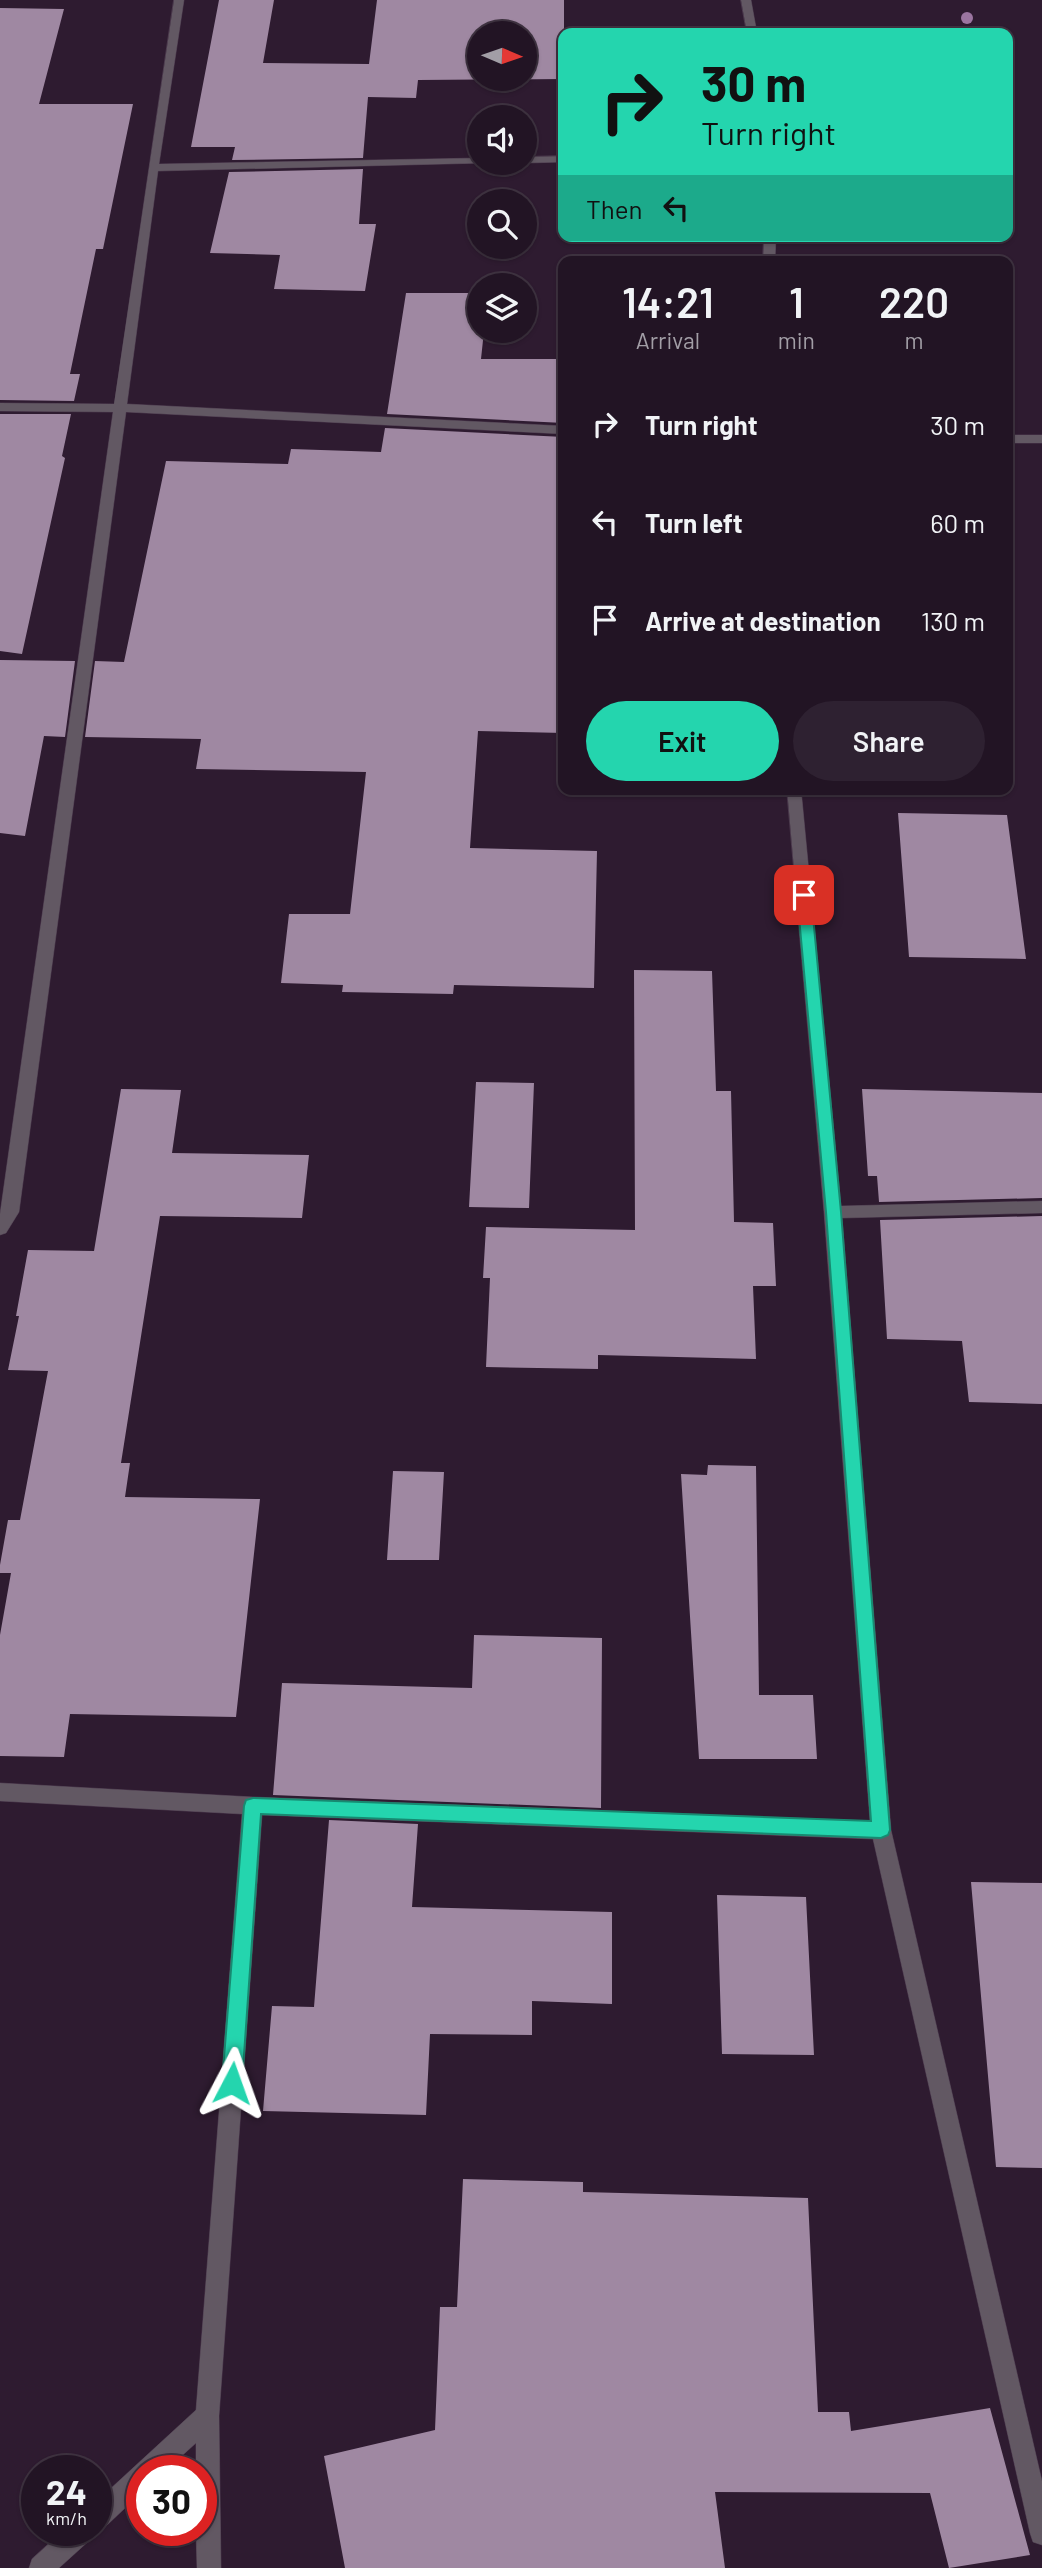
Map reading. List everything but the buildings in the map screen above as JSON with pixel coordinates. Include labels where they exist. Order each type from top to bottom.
[{"type":"street","points":[[0,1228],[10,1212],[153,168],[179,0]]},
{"type":"street","points":[[746,0],[751,28]]},
{"type":"street","points":[[537,160],[558,159]]},
{"type":"street","points":[[153,168],[467,161]]},
{"type":"street","points":[[0,407],[120,408],[558,430]]},
{"type":"street","points":[[1013,439],[1042,439]]},
{"type":"street","points":[[795,795],[833,1212],[881,1830],[1042,2533]]},
{"type":"street","points":[[833,1212],[1042,1207]]},
{"type":"street","points":[[0,1792],[253,1806],[881,1830]]},
{"type":"street","points":[[209,2568],[207,2416],[253,1806]]},
{"type":"street","points":[[164,2455],[207,2416]]},
{"type":"street","points":[[112,2503],[126,2491]]},
{"type":"street","points":[[41,2568],[65,2546]]},
{"type":"route","points":[[232,2083],[253,1806],[881,1830],[833,1212],[804,895]]}]
